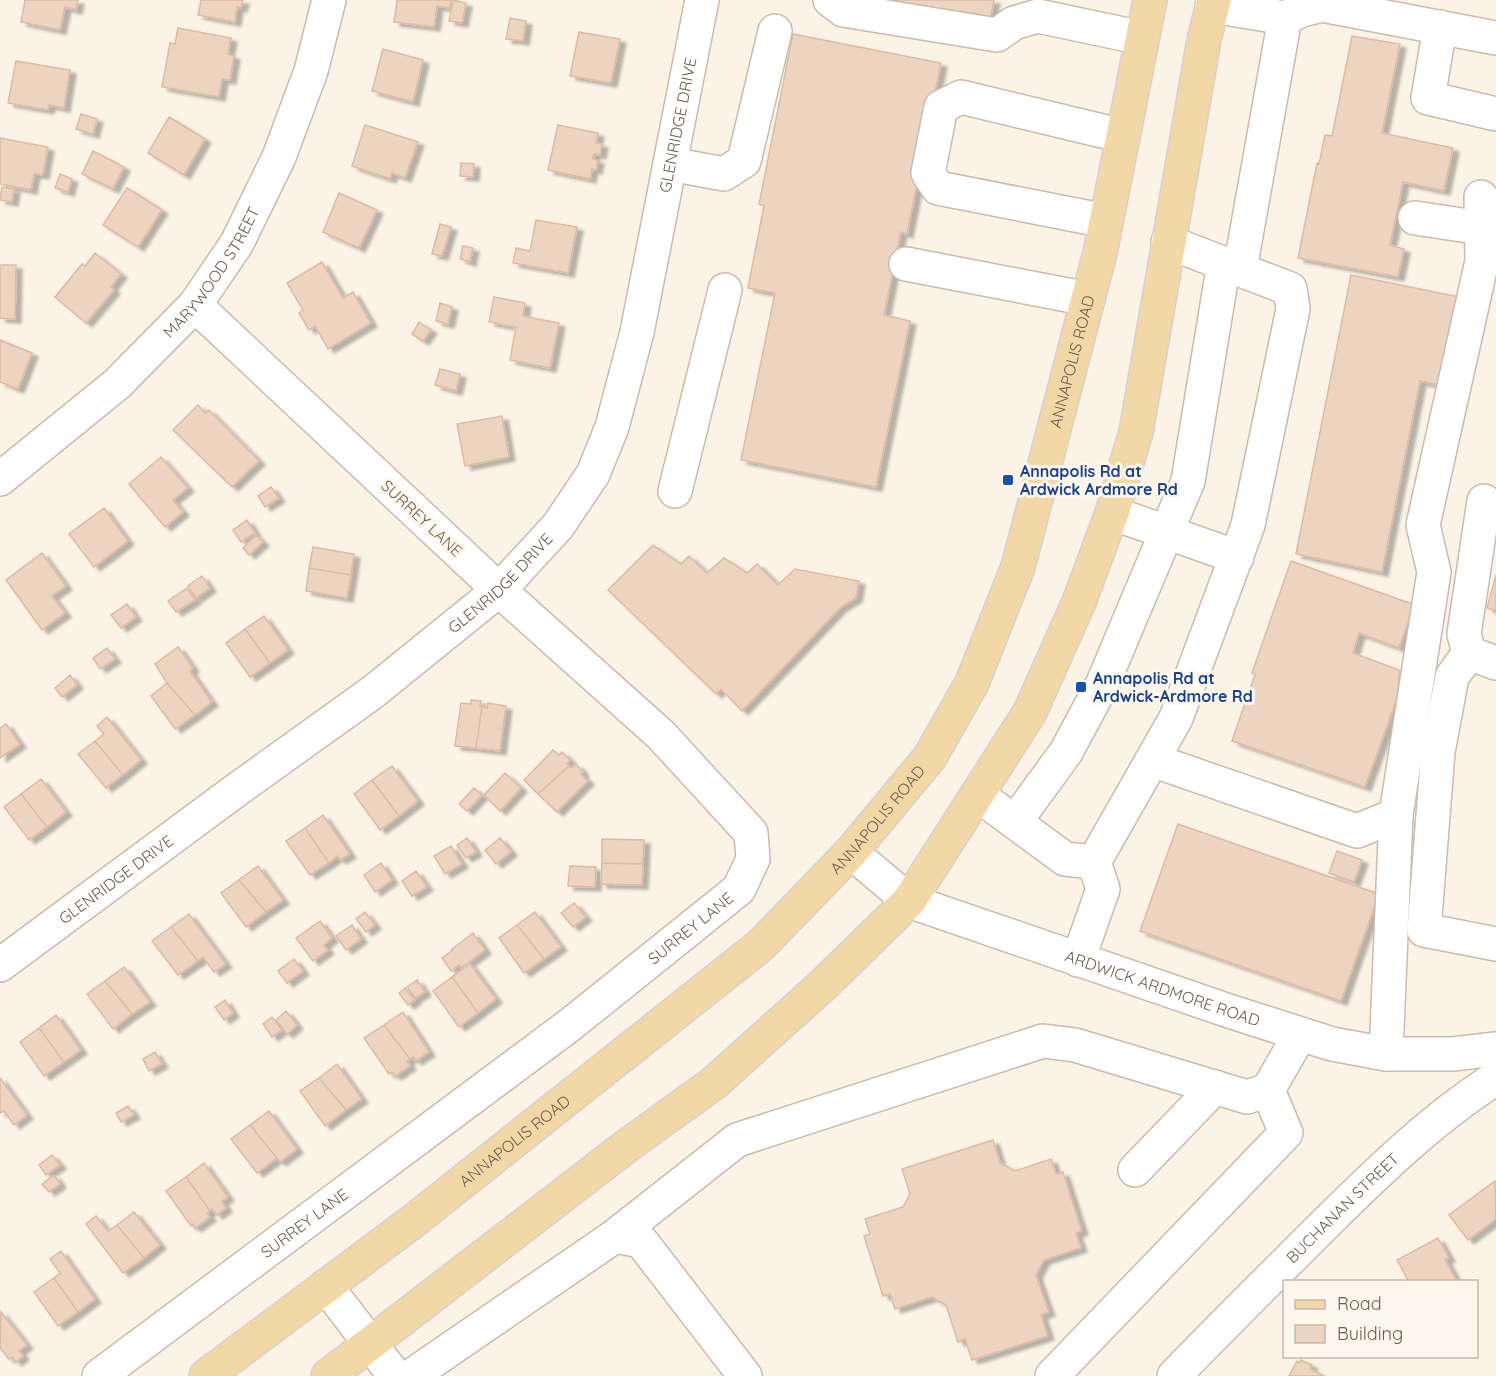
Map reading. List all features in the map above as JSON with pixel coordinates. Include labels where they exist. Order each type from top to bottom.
[{"type":"main road","name":"ANNAPOLIS ROAD","points":[[206,1376],[412,1222],[760,945],[852,852],[930,757],[972,684],[1018,567],[1088,299],[1150,0]]},
{"type":"main road","points":[[328,1376],[628,1145],[714,1083],[823,985],[909,901],[978,795],[1030,712],[1079,602],[1112,513],[1136,432],[1202,51],[1213,3]]},
{"type":"street","name":"MARYWOOD STREET","points":[[0,479],[117,384],[195,305],[237,243],[279,157],[311,71],[329,0]]},
{"type":"street","name":"GLENRIDGE DRIVE","points":[[0,965],[235,791],[373,693],[499,590],[558,526],[592,474],[612,427],[637,332],[702,0]]},
{"type":"street","points":[[830,0],[843,10],[998,35],[1014,23],[1038,16],[1142,38]]},
{"type":"street","points":[[1213,3],[1285,18],[1302,10],[1322,5],[1496,38]]},
{"type":"street","points":[[1015,822],[1066,752],[1103,683],[1188,481],[1285,18]]},
{"type":"street","points":[[1440,27],[1428,98],[1496,114]]},
{"type":"street","points":[[670,164],[724,174],[744,161],[775,31]]},
{"type":"street","points":[[1106,221],[938,188],[928,173],[941,107],[961,97],[1123,136]]},
{"type":"street","points":[[1386,1053],[1396,815],[1434,572],[1423,525],[1482,261],[1481,212],[1415,218]]},
{"type":"street","points":[[1078,960],[1103,889],[1094,862],[1176,718],[1248,525],[1293,309],[1290,289],[1168,242]]},
{"type":"street","points":[[906,264],[1088,299]]},
{"type":"street","points":[[675,491],[725,290]]},
{"type":"street","name":"SURREY LANE","points":[[99,1376],[571,1024],[739,889],[753,859],[751,833],[661,735],[499,590],[195,305]]},
{"type":"street","points":[[1484,501],[1464,634],[1482,658],[1452,676],[1438,752],[1424,930],[1496,944]]},
{"type":"street","points":[[1112,513],[1237,556]]},
{"type":"street","points":[[1152,760],[1356,831],[1396,815]]},
{"type":"street","points":[[978,795],[1065,859],[1094,862]]},
{"type":"street","name":"ARDWICK ARDMORE ROAD","points":[[852,852],[909,901],[1332,1044],[1386,1053],[1453,1054],[1496,1049]]},
{"type":"street","points":[[411,1376],[615,1236],[737,1140],[1043,1041],[1075,1045],[1247,1097],[1268,1090],[1300,1034]]},
{"type":"street","name":"BUCHANAN STREET","points":[[1174,1376],[1230,1317],[1396,1155],[1476,1091],[1496,1078]]},
{"type":"street","points":[[1135,1170],[1215,1087]]},
{"type":"street","points":[[1052,1376],[1286,1133],[1268,1090]]},
{"type":"street","points":[[615,1236],[640,1241],[745,1376]]},
{"type":"street","points":[[326,1286],[395,1376]]},
{"type":"building","points":[[25,0],[78,0],[76,10],[65,7],[60,30],[21,22]]},
{"type":"building","points":[[201,0],[243,0],[241,8],[237,7],[235,22],[198,15]]},
{"type":"building","points":[[397,0],[451,0],[450,8],[437,6],[434,27],[394,22]]},
{"type":"building","points":[[453,0],[466,3],[462,23],[449,21]]},
{"type":"building","points":[[846,0],[994,0],[988,30]]},
{"type":"building","points":[[510,18],[526,21],[523,41],[506,39]]},
{"type":"building","points":[[178,28],[231,38],[228,54],[234,56],[230,80],[222,79],[219,97],[162,87],[170,43],[175,44]]},
{"type":"building","points":[[579,32],[620,39],[611,83],[570,76]]},
{"type":"building","points":[[793,34],[941,63],[907,234],[901,232],[884,315],[910,321],[876,487],[741,460],[775,293],[748,288],[764,206],[759,204]]},
{"type":"building","points":[[1352,36],[1400,44],[1382,133],[1453,148],[1444,191],[1403,182],[1390,245],[1404,249],[1398,277],[1298,258],[1317,163],[1319,164],[1325,135],[1332,136]]},
{"type":"building","points":[[383,49],[423,60],[413,102],[372,91]]},
{"type":"building","points":[[16,61],[70,70],[64,108],[49,105],[48,110],[8,103]]},
{"type":"building","points":[[81,114],[97,119],[93,134],[76,129]]},
{"type":"building","points":[[169,117],[205,139],[184,175],[148,153]]},
{"type":"building","points":[[365,125],[418,142],[405,178],[392,173],[390,179],[352,166]]},
{"type":"building","points":[[558,125],[598,133],[596,143],[602,144],[600,155],[594,154],[593,159],[598,160],[596,170],[592,169],[590,179],[548,170]]},
{"type":"building","points":[[0,138],[48,147],[43,175],[34,174],[31,190],[0,184]]},
{"type":"building","points":[[93,151],[124,167],[113,189],[82,174]]},
{"type":"building","points":[[461,163],[474,164],[473,177],[460,176]]},
{"type":"building","points":[[60,174],[72,179],[68,192],[55,188]]},
{"type":"building","points":[[2,187],[14,189],[12,202],[0,200]]},
{"type":"building","points":[[127,188],[162,210],[138,247],[103,225]]},
{"type":"building","points":[[339,193],[377,210],[359,248],[323,232]]},
{"type":"building","points":[[536,220],[577,227],[568,273],[513,263],[516,248],[530,251]]},
{"type":"building","points":[[440,224],[451,227],[442,256],[432,254]]},
{"type":"building","points":[[463,246],[473,248],[470,262],[460,259]]},
{"type":"building","points":[[95,253],[121,274],[111,287],[114,290],[86,323],[55,297],[82,264],[85,266]]},
{"type":"building","points":[[322,262],[343,298],[353,292],[371,323],[328,349],[315,326],[309,330],[299,313],[303,310],[287,283]]},
{"type":"building","points":[[0,265],[16,265],[15,319],[0,318]]},
{"type":"building","points":[[1351,275],[1465,298],[1447,387],[1420,381],[1382,572],[1296,554]]},
{"type":"building","points":[[494,297],[525,303],[523,316],[559,323],[550,368],[510,360],[516,327],[489,322]]},
{"type":"building","points":[[440,303],[452,307],[448,324],[436,321]]},
{"type":"building","points":[[419,322],[431,330],[423,341],[412,334]]},
{"type":"building","points":[[0,340],[32,353],[18,389],[0,382]]},
{"type":"building","points":[[440,369],[460,374],[456,391],[435,385]]},
{"type":"building","points":[[198,405],[205,413],[209,410],[259,461],[232,487],[173,430]]},
{"type":"building","points":[[502,416],[509,457],[465,466],[457,424]]},
{"type":"building","points":[[161,457],[188,488],[173,500],[183,512],[165,527],[129,484]]},
{"type":"building","points":[[271,487],[279,498],[265,507],[258,496]]},
{"type":"building","points":[[104,508],[128,541],[94,567],[69,534]]},
{"type":"building","points":[[247,520],[255,533],[241,542],[233,530]]},
{"type":"building","points":[[256,535],[263,542],[249,555],[243,548]]},
{"type":"building","points":[[653,545],[681,564],[689,556],[707,573],[724,558],[747,573],[757,564],[778,585],[795,569],[859,581],[856,598],[841,607],[742,711],[721,689],[716,694],[608,590]]},
{"type":"building","points":[[313,547],[354,554],[351,575],[309,568]]},
{"type":"building","points":[[42,553],[66,586],[52,596],[65,613],[42,630],[6,580]]},
{"type":"building","points":[[1291,561],[1415,605],[1399,648],[1359,633],[1353,653],[1399,670],[1398,696],[1365,787],[1232,741],[1255,674],[1252,673]]},
{"type":"building","points":[[309,568],[351,575],[347,598],[306,591]]},
{"type":"building","points":[[1496,575],[1496,611],[1487,608]]},
{"type":"building","points":[[202,576],[210,588],[196,598],[188,586]]},
{"type":"building","points":[[187,588],[195,600],[176,612],[168,601]]},
{"type":"building","points":[[127,604],[136,617],[121,628],[111,615]]},
{"type":"building","points":[[264,616],[288,650],[270,663],[245,629]]},
{"type":"building","points":[[245,629],[270,663],[250,677],[226,643]]},
{"type":"building","points":[[178,647],[193,668],[190,671],[212,702],[195,715],[167,683],[155,664]]},
{"type":"building","points":[[107,648],[115,659],[100,669],[93,658]]},
{"type":"building","points":[[70,675],[77,685],[62,697],[55,688]]},
{"type":"building","points":[[167,683],[195,715],[175,729],[151,696]]},
{"type":"building","points":[[471,700],[481,701],[480,707],[482,707],[476,748],[455,746],[461,703],[471,704]]},
{"type":"building","points":[[488,703],[506,706],[500,751],[476,748],[482,707],[487,708]]},
{"type":"building","points":[[107,717],[141,760],[123,775],[95,741],[104,734],[97,726]]},
{"type":"building","points":[[6,724],[20,744],[0,758],[0,728]]},
{"type":"building","points":[[95,741],[123,775],[106,788],[78,754]]},
{"type":"building","points":[[553,750],[559,755],[562,752],[570,760],[567,764],[569,766],[538,794],[524,780]]},
{"type":"building","points":[[576,764],[588,781],[557,812],[538,794],[569,766],[571,768]]},
{"type":"building","points":[[392,766],[418,801],[399,816],[372,780]]},
{"type":"building","points":[[505,773],[521,788],[500,811],[484,795]]},
{"type":"building","points":[[41,779],[66,812],[47,827],[21,794]]},
{"type":"building","points":[[372,780],[399,816],[380,830],[354,794]]},
{"type":"building","points":[[474,788],[482,795],[467,811],[459,804]]},
{"type":"building","points":[[21,794],[47,827],[29,840],[4,807]]},
{"type":"building","points":[[323,815],[350,854],[340,860],[338,856],[329,863],[305,828]]},
{"type":"building","points":[[1178,824],[1379,894],[1341,1001],[1140,931]]},
{"type":"building","points":[[305,828],[329,863],[310,875],[286,841]]},
{"type":"building","points":[[467,838],[476,852],[466,858],[457,845]]},
{"type":"building","points":[[500,838],[511,852],[496,864],[485,850]]},
{"type":"building","points":[[602,839],[644,840],[643,864],[602,863]]},
{"type":"building","points":[[451,846],[462,864],[445,874],[434,856]]},
{"type":"building","points":[[1337,851],[1362,860],[1354,882],[1329,873]]},
{"type":"building","points":[[381,863],[392,880],[375,892],[364,875]]},
{"type":"building","points":[[602,863],[643,864],[642,885],[601,884]]},
{"type":"building","points":[[258,866],[283,900],[266,912],[239,880]]},
{"type":"building","points":[[570,866],[596,867],[595,887],[568,886]]},
{"type":"building","points":[[416,871],[427,887],[412,896],[402,881]]},
{"type":"building","points":[[239,880],[266,912],[246,927],[221,893]]},
{"type":"building","points":[[574,903],[586,917],[573,927],[561,913]]},
{"type":"building","points":[[365,912],[375,925],[366,932],[356,919]]},
{"type":"building","points":[[535,912],[561,947],[544,959],[517,925]]},
{"type":"building","points":[[189,914],[226,964],[214,972],[203,957],[198,961],[171,927]]},
{"type":"building","points":[[320,921],[332,938],[324,945],[328,950],[313,961],[296,938]]},
{"type":"building","points":[[352,925],[361,939],[346,950],[336,936]]},
{"type":"building","points":[[517,925],[544,959],[524,973],[499,938]]},
{"type":"building","points":[[171,927],[198,961],[178,975],[152,941]]},
{"type":"building","points":[[473,933],[485,950],[461,968],[459,965],[451,971],[442,958]]},
{"type":"building","points":[[294,959],[303,971],[287,983],[278,971]]},
{"type":"building","points":[[470,964],[496,999],[478,1013],[452,977]]},
{"type":"building","points":[[124,967],[150,1002],[132,1014],[105,981]]},
{"type":"building","points":[[452,977],[478,1013],[459,1027],[433,991]]},
{"type":"building","points":[[417,980],[425,992],[415,998],[407,987]]},
{"type":"building","points":[[105,981],[132,1014],[113,1029],[87,994]]},
{"type":"building","points":[[405,988],[415,1000],[408,1005],[399,993]]},
{"type":"building","points":[[225,1000],[233,1013],[224,1020],[215,1007]]},
{"type":"building","points":[[286,1011],[297,1025],[287,1034],[276,1020]]},
{"type":"building","points":[[403,1012],[429,1052],[416,1061],[413,1057],[410,1059],[384,1025]]},
{"type":"building","points":[[56,1015],[81,1050],[64,1062],[39,1028]]},
{"type":"building","points":[[272,1017],[282,1030],[272,1037],[263,1024]]},
{"type":"building","points":[[384,1025],[410,1059],[407,1061],[410,1066],[395,1076],[392,1072],[389,1074],[364,1038]]},
{"type":"building","points":[[39,1028],[64,1062],[44,1076],[20,1042]]},
{"type":"building","points":[[155,1052],[162,1064],[149,1071],[143,1059]]},
{"type":"building","points":[[337,1064],[362,1099],[346,1110],[319,1078]]},
{"type":"building","points":[[0,1078],[27,1115],[14,1125],[4,1111],[0,1113]]},
{"type":"building","points":[[319,1078],[346,1110],[325,1126],[300,1091]]},
{"type":"building","points":[[128,1106],[134,1115],[121,1122],[116,1113]]},
{"type":"building","points":[[269,1111],[297,1149],[280,1162],[250,1125]]},
{"type":"building","points":[[250,1125],[277,1158],[257,1173],[231,1139]]},
{"type":"building","points":[[993,1140],[1000,1163],[1015,1171],[1051,1159],[1056,1174],[1063,1172],[1082,1231],[1076,1233],[1081,1248],[1044,1260],[1036,1275],[1049,1312],[1041,1315],[1048,1336],[972,1360],[965,1339],[958,1342],[946,1305],[932,1297],[895,1309],[890,1294],[883,1296],[864,1236],[870,1234],[865,1219],[903,1207],[910,1194],[902,1169]]},
{"type":"building","points":[[52,1155],[60,1165],[46,1175],[39,1165]]},
{"type":"building","points":[[204,1163],[228,1197],[222,1201],[226,1208],[217,1215],[212,1209],[210,1211],[186,1177]]},
{"type":"building","points":[[54,1175],[60,1184],[49,1192],[42,1184]]},
{"type":"building","points":[[186,1177],[210,1211],[207,1213],[210,1217],[195,1228],[193,1224],[191,1226],[166,1191]]},
{"type":"building","points":[[1495,1181],[1496,1219],[1468,1240],[1449,1215]]},
{"type":"building","points":[[134,1212],[160,1245],[144,1258],[117,1225]]},
{"type":"building","points":[[96,1216],[108,1231],[117,1225],[144,1258],[123,1273],[86,1224]]},
{"type":"building","points":[[1438,1238],[1449,1258],[1445,1259],[1456,1280],[1408,1280],[1397,1260]]},
{"type":"building","points":[[61,1251],[95,1299],[78,1312],[54,1278],[60,1273],[50,1259]]},
{"type":"building","points":[[54,1278],[78,1312],[58,1326],[34,1292]]},
{"type":"building","points":[[1,1312],[27,1345],[19,1351],[23,1356],[16,1362],[12,1357],[9,1359],[0,1348]]},
{"type":"building","points":[[1301,1360],[1312,1365],[1310,1369],[1324,1376],[1289,1376],[1297,1361],[1299,1363]]},
{"type":"place","name":"Annapolis Rd at Ardwick Ardmore Rd","points":[[1008,480]]},
{"type":"place","name":"Annapolis Rd at Ardwick-Ardmore Rd","points":[[1081,687]]}]
